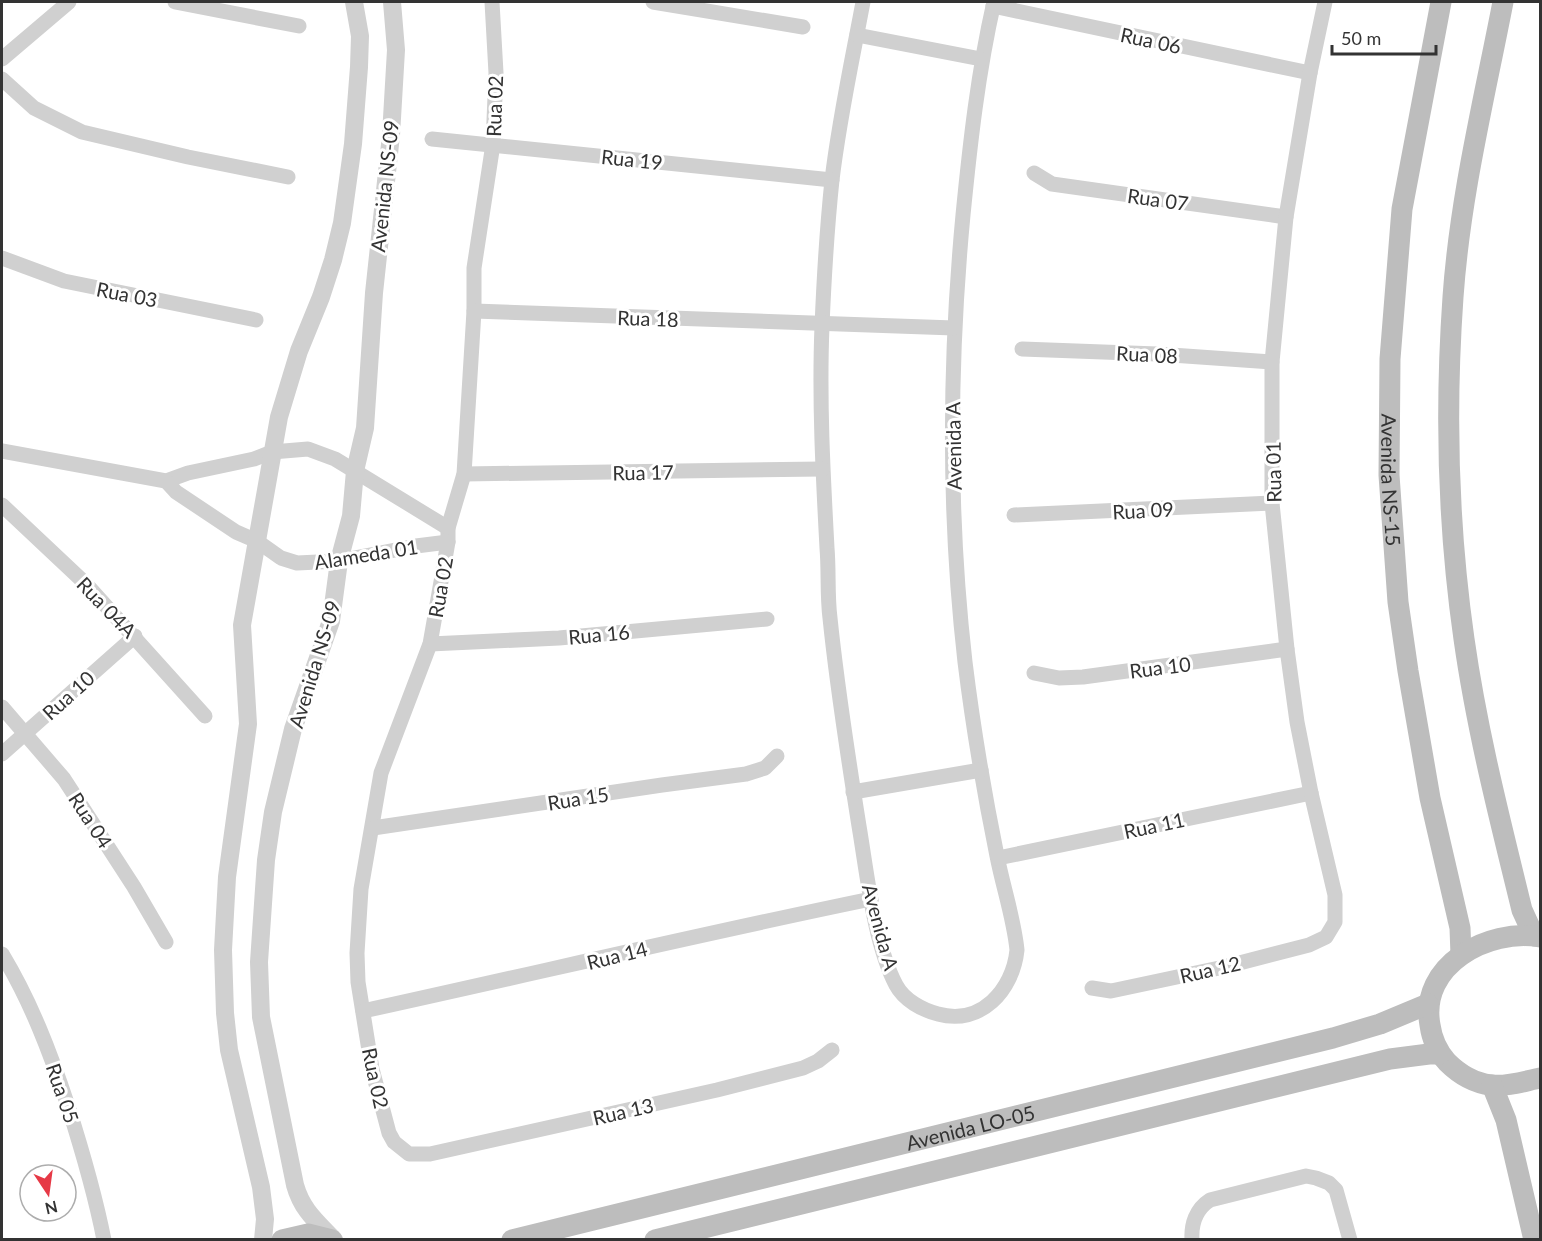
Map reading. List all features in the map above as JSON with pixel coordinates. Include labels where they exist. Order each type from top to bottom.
[{"type":"main road","name":"Avenida NS-15","points":[[1441,2],[1402,209],[1390,359],[1389,475],[1398,602],[1430,798],[1460,928],[1461,956]]},
{"type":"main road","points":[[1503,2],[1470,160],[1453,296],[1450,364],[1451,499],[1464,638],[1477,717],[1521,910],[1537,937]]},
{"type":"main road","points":[[1537,937],[1522,936],[1477,946],[1461,956],[1439,976],[1428,1004],[1431,1031],[1440,1054],[1463,1075],[1482,1084],[1492,1085],[1505,1085],[1540,1078]]},
{"type":"main road","name":"Avenida LO-05","points":[[512,1239],[1333,1038],[1380,1024],[1428,1004]]},
{"type":"main road","name":"Avenida LO-05","points":[[654,1239],[1390,1059],[1440,1054]]},
{"type":"main road","points":[[1492,1085],[1506,1120],[1534,1239]]},
{"type":"main road","points":[[282,1239],[308,1234],[333,1239]]},
{"type":"street","points":[[2,59],[69,2]]},
{"type":"street","points":[[175,2],[299,26]]},
{"type":"street","name":"Avenida NS-09","points":[[263,1239],[265,1219],[261,1187],[229,1050],[225,1013],[223,950],[227,877],[248,724],[242,625],[272,452],[290,378],[321,297],[342,223],[353,144],[359,67],[360,36],[354,2]]},
{"type":"street","name":"Avenida NS-09","points":[[333,1239],[305,1209],[299,1200],[295,1185],[261,1017],[260,962],[266,860],[273,812],[293,729],[331,621],[339,561],[351,516],[355,471],[365,428],[374,293],[391,135],[396,50],[392,2]]},
{"type":"street","name":"Rua 02","points":[[409,1154],[394,1142],[386,1126],[372,1069],[358,982],[357,952],[361,889],[374,828],[381,773],[430,645],[448,535],[464,474],[474,311],[474,268],[494,144],[496,73],[492,2]]},
{"type":"street","points":[[652,2],[803,27]]},
{"type":"street","name":"Avenida A","points":[[862,2],[832,180],[822,324],[822,469],[828,551],[829,614],[853,792],[871,899],[882,947],[896,985],[902,992],[912,1002],[930,1012],[944,1016],[969,1015],[991,1003],[1000,994],[1012,974],[1016,959],[1016,944],[981,771],[965,663],[954,519],[951,427],[954,328],[967,174],[981,59],[993,4]]},
{"type":"street","name":"Rua 01","points":[[1325,2],[1310,73],[1286,217],[1272,362],[1272,504],[1287,649],[1298,722],[1311,793],[1336,901],[1335,922],[1326,937]]},
{"type":"street","name":"Rua 06","points":[[993,4],[1310,73]]},
{"type":"street","points":[[856,35],[981,59]]},
{"type":"street","points":[[2,79],[34,108],[82,132],[188,157],[288,177]]},
{"type":"street","name":"Rua 19","points":[[432,139],[832,180]]},
{"type":"street","name":"Rua 07","points":[[1034,173],[1052,184],[1286,217]]},
{"type":"street","name":"Rua 03","points":[[2,258],[64,281],[256,320]]},
{"type":"street","name":"Rua 18","points":[[474,311],[954,328]]},
{"type":"street","name":"Rua 08","points":[[1022,349],[1157,354],[1272,362]]},
{"type":"street","name":"Alameda 01","points":[[2,451],[166,481],[188,473],[249,460],[272,452],[297,448],[317,451],[355,471],[448,535]]},
{"type":"street","name":"Rua 17","points":[[464,474],[822,469]]},
{"type":"street","name":"Alameda 01","points":[[166,481],[176,492],[199,508],[246,538],[290,561],[309,564],[339,561],[393,550],[448,535]]},
{"type":"street","name":"Rua 09","points":[[1014,515],[1272,504]]},
{"type":"street","name":"Rua 04A","points":[[2,505],[87,585],[205,716]]},
{"type":"street","name":"Rua 16","points":[[430,645],[559,638],[767,619]]},
{"type":"street","name":"Rua 10","points":[[2,754],[135,636]]},
{"type":"street","name":"Rua 10","points":[[1034,673],[1059,678],[1083,676],[1287,649]]},
{"type":"street","name":"Rua 04","points":[[2,706],[64,778],[135,886],[166,942]]},
{"type":"street","name":"Rua 15","points":[[374,828],[746,774],[765,768],[777,756]]},
{"type":"street","points":[[853,792],[981,771]]},
{"type":"street","name":"Rua 11","points":[[998,858],[1311,793]]},
{"type":"street","name":"Rua 14","points":[[363,1011],[724,929],[871,899]]},
{"type":"street","name":"Rua 12","points":[[1092,988],[1111,991],[1153,982],[1283,952],[1326,937]]},
{"type":"street","name":"Rua 05","points":[[2,954],[31,1005],[51,1056],[86,1160],[104,1239]]},
{"type":"street","name":"Rua 13","points":[[409,1154],[421,1155],[451,1150],[717,1090],[802,1068],[818,1061],[832,1050]]},
{"type":"street","points":[[1192,1239],[1196,1216],[1206,1202],[1218,1197],[1306,1176],[1325,1180],[1336,1190],[1350,1239]]}]
